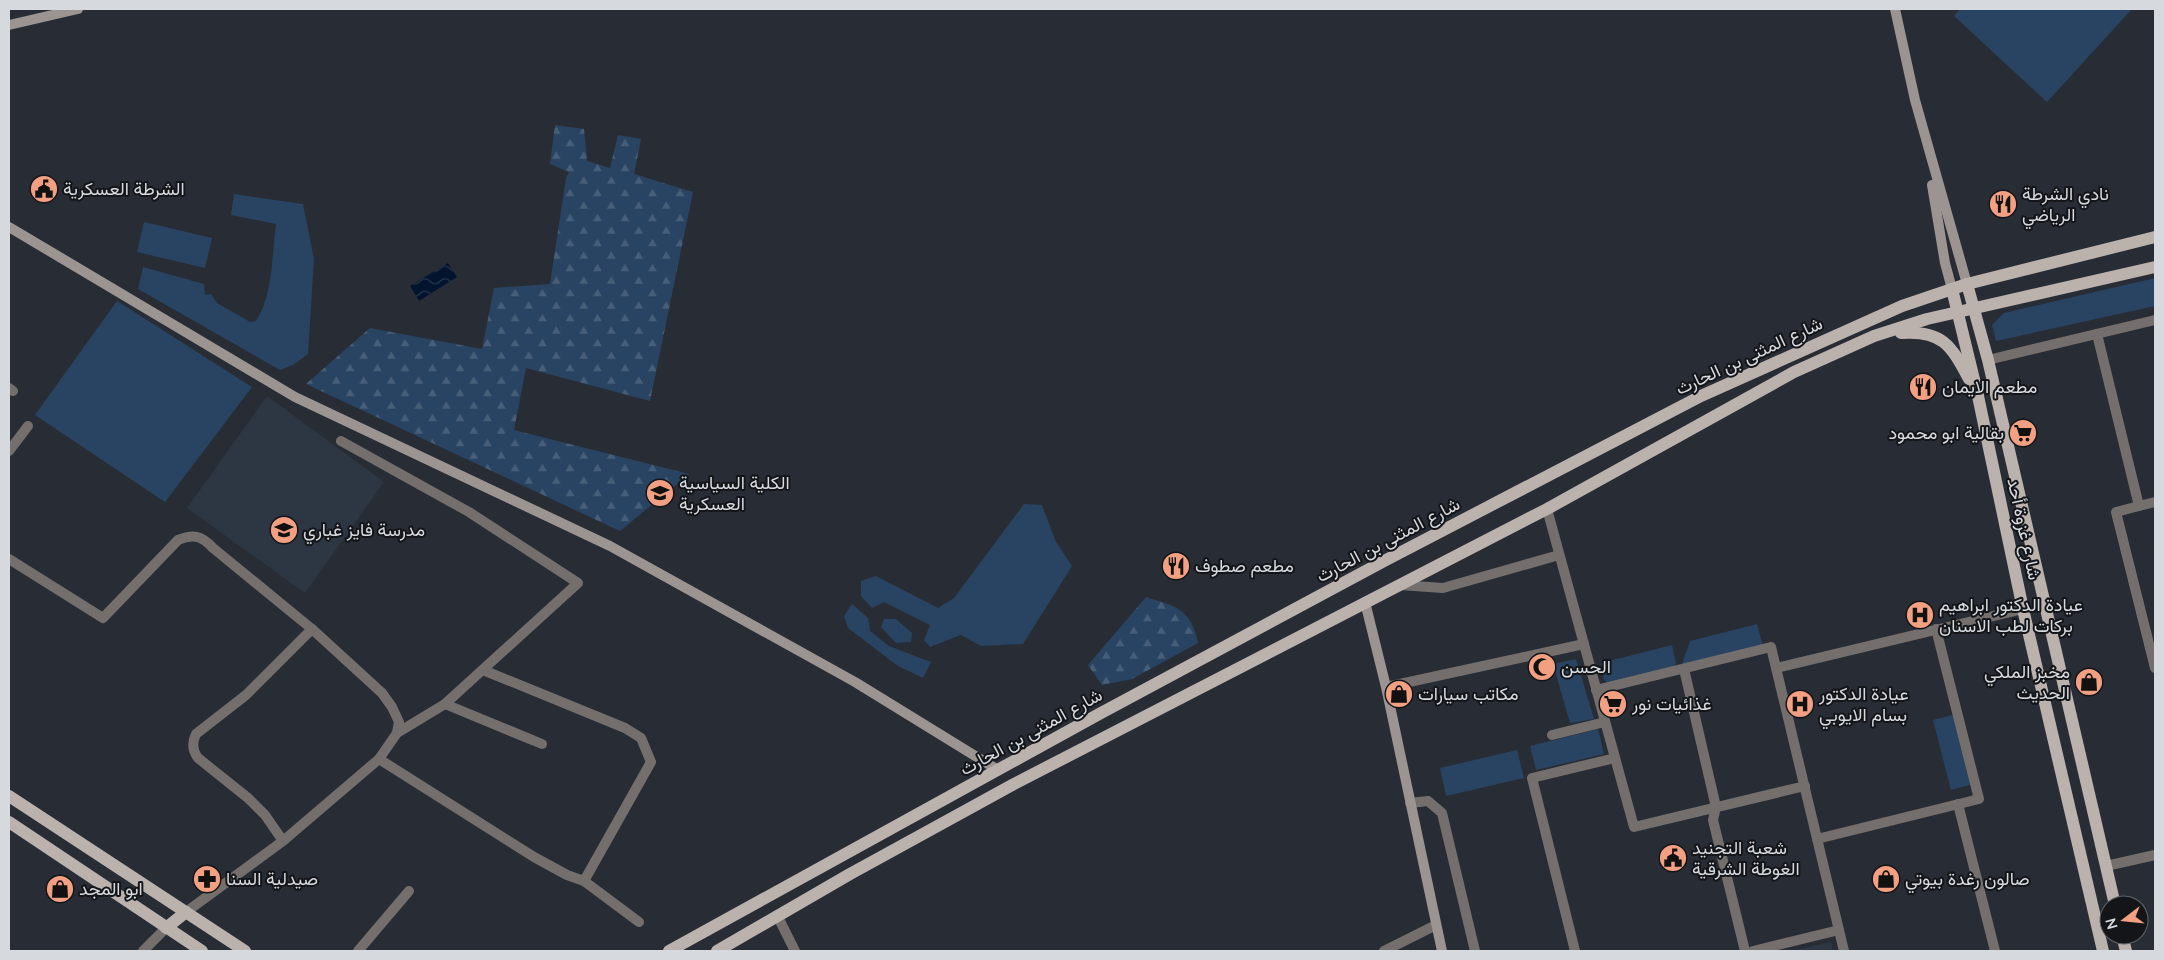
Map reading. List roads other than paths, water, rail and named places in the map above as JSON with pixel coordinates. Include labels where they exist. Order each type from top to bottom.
[{"type":"main road","points":[[9,25],[78,9]]},
{"type":"main road","points":[[1895,9],[1924,137],[1945,263],[1952,289]]},
{"type":"main road","points":[[1924,137],[1967,284]]},
{"type":"main road","points":[[9,226],[295,397],[610,546],[855,682],[998,770]]},
{"type":"main road","name":"شارع المثنى بن الحارث","points":[[669,951],[1386,560],[1702,396],[1902,306],[1967,284],[2155,237]]},
{"type":"main road","name":"شارع المثنى بن الحارث","points":[[717,951],[777,915],[1020,781],[1546,509],[1794,372],[1874,336],[1927,319],[2155,267]]},
{"type":"main road","name":"شارع غزوة أحد","points":[[1967,284],[1988,360],[2113,895]]},
{"type":"main road","name":"شارع غزوة أحد","points":[[1952,289],[1978,396],[2023,609],[2102,951]]},
{"type":"main road","points":[[1874,336],[1920,332],[1934,336],[1950,346],[1978,396]]},
{"type":"main road","points":[[1365,602],[1386,687],[1442,951]]},
{"type":"main road","points":[[9,796],[245,951]]},
{"type":"main road","points":[[9,822],[202,951]]},
{"type":"main road","points":[[166,928],[186,912]]},
{"type":"street","points":[[1988,360],[2155,320]]},
{"type":"street","points":[[2097,334],[2139,506]]},
{"type":"street","points":[[9,452],[28,426]]},
{"type":"street","points":[[341,440],[468,512],[578,583],[446,704],[396,733]]},
{"type":"street","points":[[2155,502],[2116,512],[2155,666]]},
{"type":"street","points":[[1546,509],[1634,827],[1805,786]]},
{"type":"street","points":[[9,558],[103,618],[178,540],[196,535],[204,538],[213,548],[312,629],[382,693],[392,707],[399,722],[396,733],[379,758],[284,841],[186,912]]},
{"type":"street","points":[[1399,585],[1443,588],[1559,555]]},
{"type":"street","points":[[1776,668],[2023,609]]},
{"type":"street","points":[[284,841],[265,815],[248,798],[198,758],[194,750],[193,739],[196,734],[246,696],[312,629]]},
{"type":"street","points":[[1818,839],[1979,799],[1936,629]]},
{"type":"street","points":[[1386,687],[1584,644]]},
{"type":"street","points":[[1596,690],[1771,647],[1844,951]]},
{"type":"street","points":[[1684,669],[1716,807],[1713,820],[1745,951]]},
{"type":"street","points":[[483,670],[625,728],[641,738],[651,762],[584,881]]},
{"type":"street","points":[[446,704],[542,744]]},
{"type":"street","points":[[1552,735],[1605,722]]},
{"type":"street","points":[[379,758],[534,857],[566,875],[584,881],[639,922]]},
{"type":"street","points":[[1575,951],[1532,778],[1615,758]]},
{"type":"street","points":[[1410,803],[1428,801],[1442,813],[1475,951]]},
{"type":"street","points":[[1958,804],[1994,951]]},
{"type":"street","points":[[2106,866],[2155,855]]},
{"type":"street","points":[[358,951],[409,891]]},
{"type":"street","points":[[777,915],[796,951]]},
{"type":"street","points":[[1384,951],[1436,925]]},
{"type":"street","points":[[144,951],[166,928]]},
{"type":"street","points":[[1753,951],[1839,930]]},
{"type":"water","points":[[448,263],[457,277],[419,301],[410,286]]},
{"type":"place","name":"الشرطة العسكرية","points":[[44,189]]},
{"type":"place","name":"نادي الشرطة الرياضي","points":[[2003,204]]},
{"type":"place","name":"مطعم الايمان","points":[[1923,387]]},
{"type":"place","name":"بقالية ابو محمود","points":[[2023,433]]},
{"type":"place","name":"الكلية السياسية العسكرية","points":[[660,493]]},
{"type":"place","name":"مدرسة فايز غباري","points":[[284,530]]},
{"type":"place","name":"مطعم صطوف","points":[[1176,566]]},
{"type":"place","name":"عيادة الدكتور ابراهيم بركات لطب الاسنان","points":[[1920,615]]},
{"type":"place","name":"الحسن","points":[[1542,667]]},
{"type":"place","name":"مخبز الملكي الحديث","points":[[2089,682]]},
{"type":"place","name":"مكاتب سيارات","points":[[1399,694]]},
{"type":"place","name":"غذائيات نور","points":[[1613,704]]},
{"type":"place","name":"عيادة الدكتور بسام الايوبي","points":[[1800,704]]},
{"type":"place","name":"شعبة التجنيد الغوطة الشرقية","points":[[1673,858]]},
{"type":"place","name":"صيدلية السنا","points":[[207,879]]},
{"type":"place","name":"صالون رغدة بيوتي","points":[[1886,879]]},
{"type":"place","name":"ابو المجد","points":[[60,889]]}]
